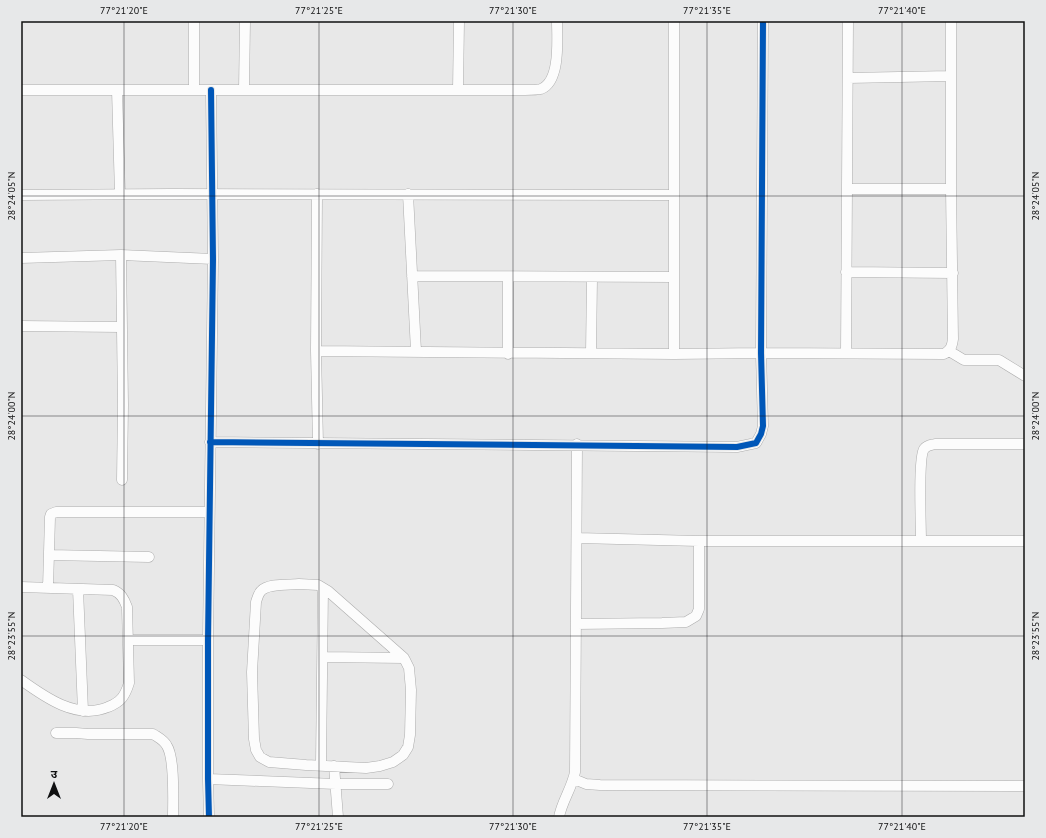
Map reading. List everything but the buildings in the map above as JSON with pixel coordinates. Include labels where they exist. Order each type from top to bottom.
[{"type":"street","points":[[194,21],[194,90]]},
{"type":"street","points":[[244,90],[245,21]]},
{"type":"street","points":[[458,90],[459,21]]},
{"type":"street","points":[[21,90],[525,90],[541,88],[550,82],[554,71],[557,58],[557,21]]},
{"type":"street","points":[[674,21],[674,354]]},
{"type":"street","points":[[210,442],[318,444],[577,444],[738,447],[756,443],[763,426],[761,353],[763,21]]},
{"type":"street","points":[[846,353],[848,21]]},
{"type":"street","points":[[316,351],[416,351],[508,354],[944,354],[949,351],[953,338],[950,76],[951,21]]},
{"type":"street","points":[[848,78],[950,76]]},
{"type":"street","points":[[117,90],[120,194]]},
{"type":"street","points":[[209,817],[208,640],[213,259],[211,90]]},
{"type":"street","points":[[848,189],[951,189]]},
{"type":"street","points":[[316,194],[316,351],[318,444]]},
{"type":"street","points":[[408,194],[416,351]]},
{"type":"street","points":[[21,195],[673,195]]},
{"type":"street","points":[[21,258],[120,255],[213,259]]},
{"type":"street","points":[[120,255],[123,405],[122,480]]},
{"type":"street","points":[[846,272],[953,272]]},
{"type":"street","points":[[412,276],[592,278],[674,277]]},
{"type":"street","points":[[508,277],[508,354]]},
{"type":"street","points":[[590,353],[592,278]]},
{"type":"street","points":[[21,326],[121,327]]},
{"type":"street","points":[[949,351],[964,360],[999,360],[1025,376]]},
{"type":"street","points":[[559,817],[563,801],[574,779],[575,772],[577,444]]},
{"type":"street","points":[[921,541],[920,462],[924,449],[928,445],[1025,444]]},
{"type":"street","points":[[48,588],[51,514],[56,512],[209,512]]},
{"type":"street","points":[[577,538],[699,541],[1025,541]]},
{"type":"street","points":[[576,624],[662,623],[686,622],[691,620],[696,616],[699,609],[699,541]]},
{"type":"street","points":[[49,555],[150,557]]},
{"type":"street","points":[[312,584],[323,588],[404,658],[409,668],[411,690],[410,735],[408,747],[403,755],[393,762],[366,768],[269,762],[260,757],[256,750],[254,739],[252,672],[256,602],[260,592],[265,588],[270,586],[312,584]]},
{"type":"street","points":[[21,587],[78,588],[113,590],[118,592],[123,598],[127,607],[129,683],[126,693],[121,701],[115,705],[101,710],[78,711],[60,704],[21,680]]},
{"type":"street","points":[[78,588],[83,711]]},
{"type":"street","points":[[321,765],[323,588]]},
{"type":"street","points":[[128,640],[208,640]]},
{"type":"street","points":[[323,657],[404,658]]},
{"type":"street","points":[[56,733],[76,732],[88,734],[153,734],[162,739],[168,747],[171,763],[173,817]]},
{"type":"street","points":[[334,766],[338,817]]},
{"type":"street","points":[[208,779],[336,784],[388,784]]},
{"type":"street","points":[[574,779],[586,784],[606,785],[1025,786]]},
{"type":"cycle path","points":[[210,442],[737,447],[756,443],[763,426],[761,353],[763,21]]},
{"type":"cycle path","points":[[209,817],[208,640],[213,259],[211,90]]}]
